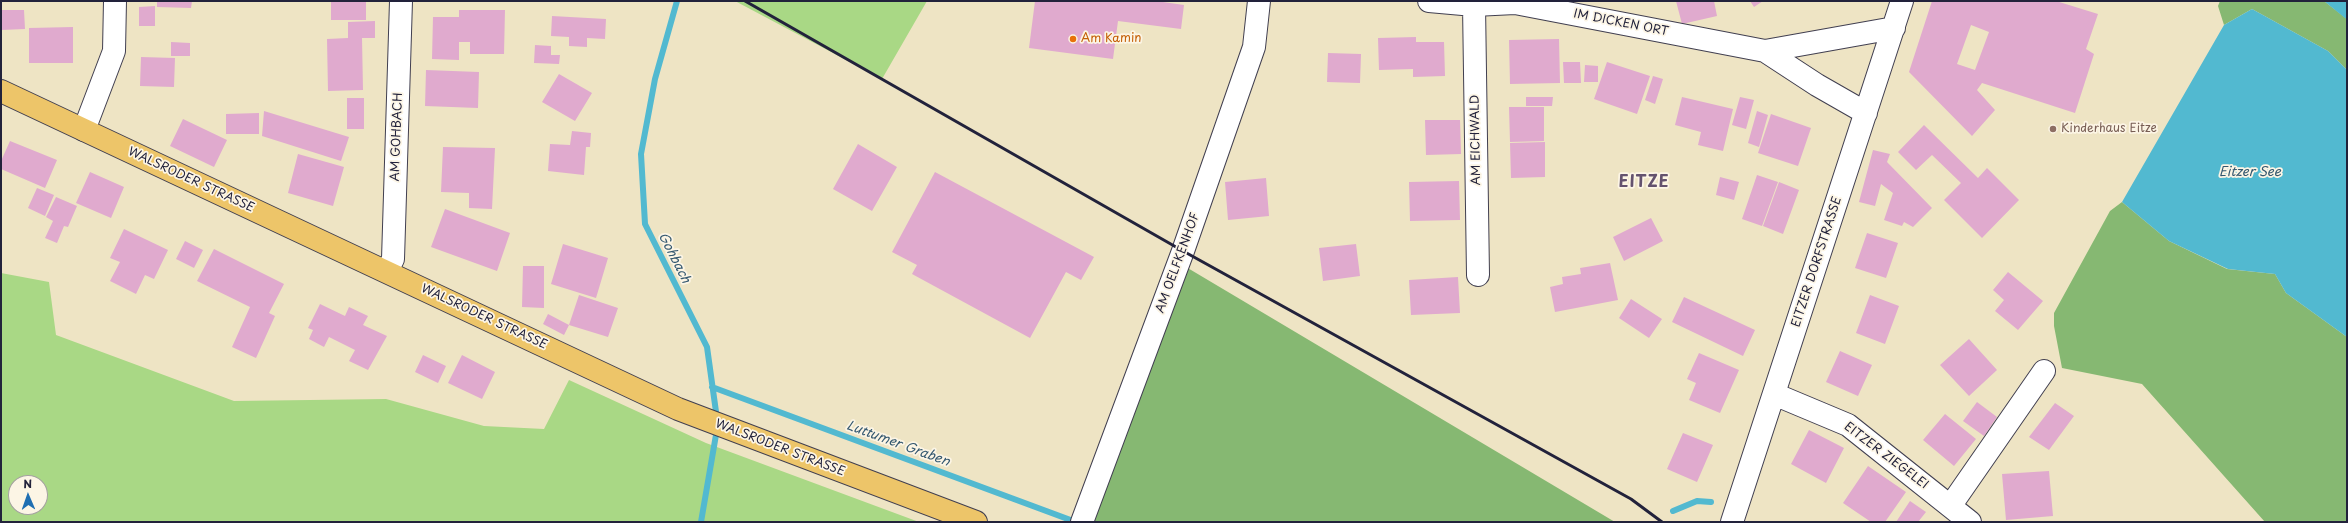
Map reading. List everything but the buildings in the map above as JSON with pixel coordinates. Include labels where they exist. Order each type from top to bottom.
[{"type":"main road","name":"WALSRODER STRASSE","points":[[1,91],[678,409],[976,522]]},
{"type":"street","points":[[84,130],[114,51],[115,1]]},
{"type":"street","name":"AM GOHBACH","points":[[387,272],[393,259],[401,1]]},
{"type":"street","name":"AM OELFKENHOF","points":[[1084,515],[1183,251],[1254,47],[1259,1]]},
{"type":"street","name":"IM DICKEN ORT","points":[[1429,1],[1474,5],[1515,3],[1765,52],[1817,85],[1866,112]]},
{"type":"street","name":"EITZER DORFSTRASSE","points":[[1732,522],[1902,1]]},
{"type":"street","name":"AM EICHWALD","points":[[1474,5],[1478,276]]},
{"type":"street","name":"IM DICKEN ORT","points":[[1765,52],[1894,28]]},
{"type":"street","points":[[1951,505],[2044,371]]},
{"type":"street","name":"EITZER ZIEGELEI","points":[[1774,394],[1848,424],[1951,505],[1970,522]]},
{"type":"green space","points":[[735,1],[927,1],[882,79]]},
{"type":"green space","points":[[2220,1],[2324,1],[2347,19],[2347,70],[2328,51],[2252,9],[2224,25],[2218,6]]},
{"type":"green space","points":[[2122,202],[2169,241],[2227,269],[2275,274],[2286,293],[2347,337],[2347,522],[2265,522],[2142,384],[2062,368],[2054,326],[2054,313],[2110,211]]},
{"type":"green space","points":[[1186,267],[1615,522],[1088,522]]},
{"type":"green space","points":[[1,273],[49,282],[56,335],[234,401],[386,399],[484,426],[544,429],[569,380],[706,443],[919,522],[1,522]]},
{"type":"water","points":[[2324,1],[2347,1],[2347,19],[2345,18]]},
{"type":"water","name":"Eitzer See","points":[[2252,9],[2328,51],[2347,70],[2347,337],[2286,293],[2275,274],[2228,269],[2169,241],[2122,202],[2224,25]]},
{"type":"waterway","name":"Gohbach","points":[[677,1],[655,79],[641,154],[645,224],[707,347],[717,419]]},
{"type":"waterway","name":"Luttumer Graben","points":[[712,387],[1076,522]]},
{"type":"waterway","name":"Gohbach","points":[[701,522],[717,429]]},
{"type":"waterway","name":"Luttumer Graben","points":[[1673,511],[1697,501],[1711,502]]},
{"type":"railway","points":[[745,1],[1183,251],[1631,499],[1662,522]]},
{"type":"place","name":"Am Kamin","points":[[1073,39]]},
{"type":"place","name":"Kinderhaus Eitze","points":[[2053,129]]},
{"type":"district","name":"EITZE","points":[[1644,183]]}]
